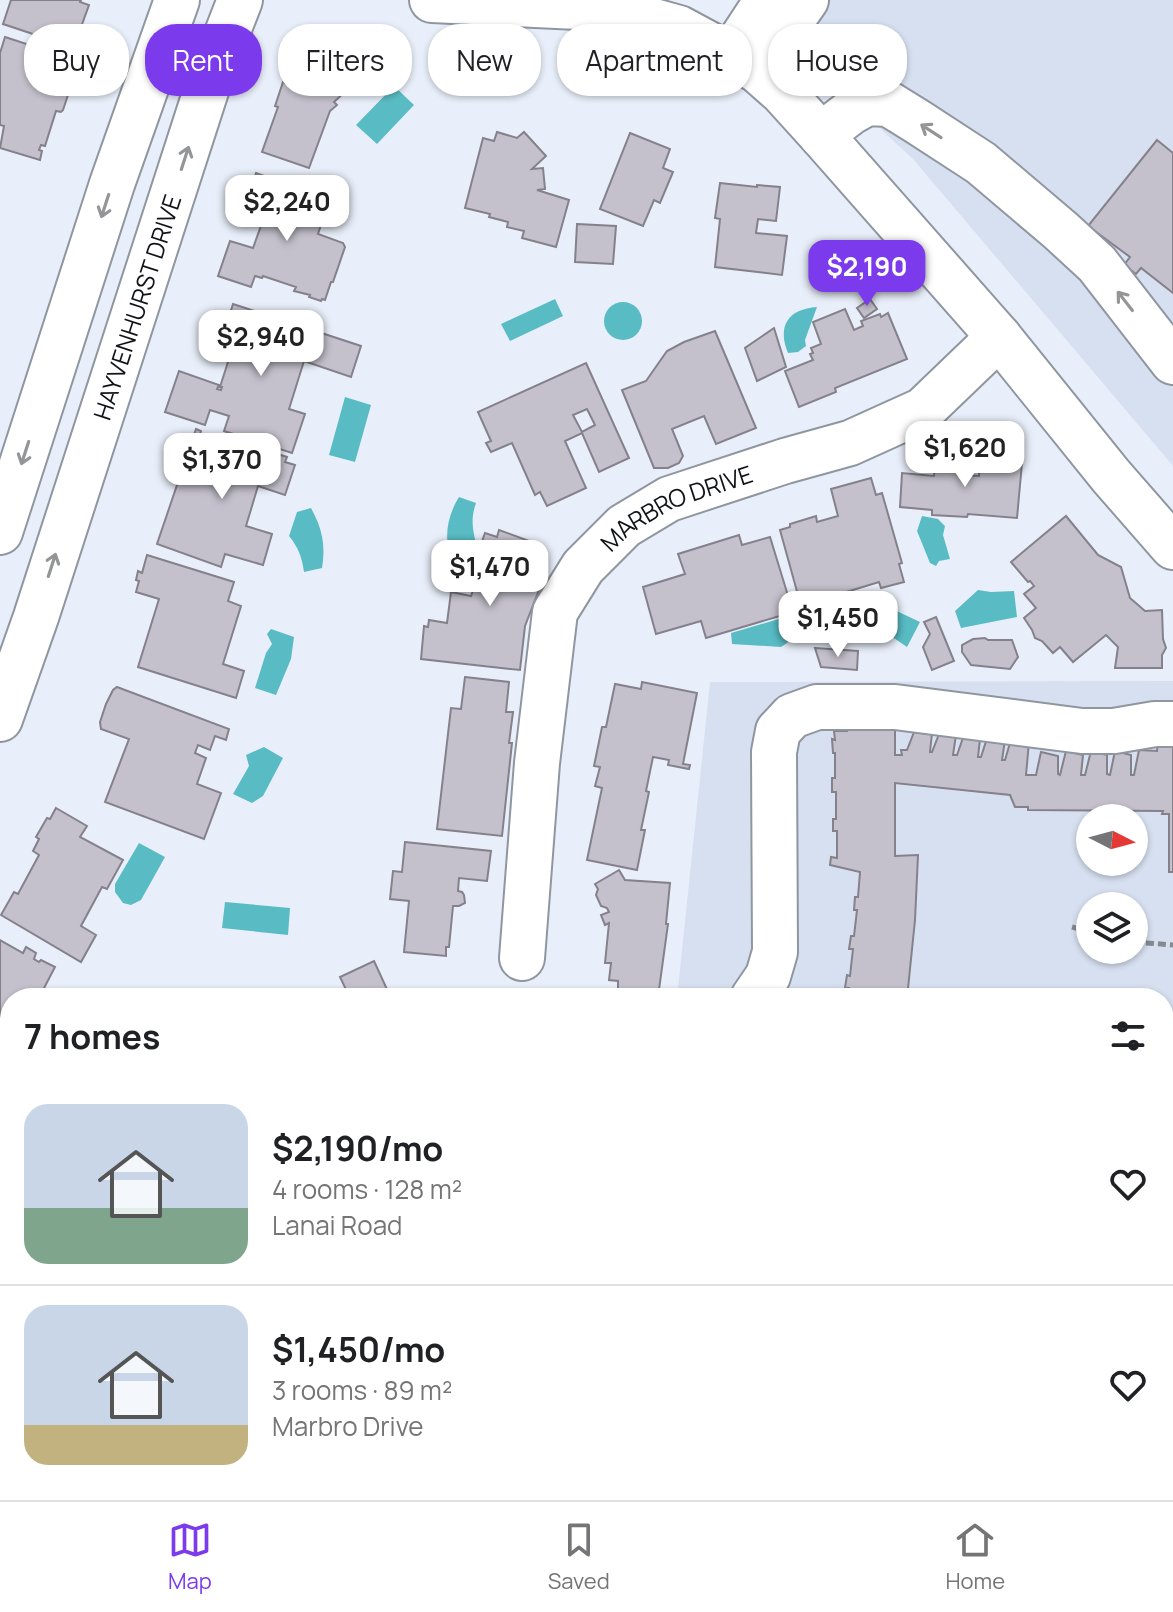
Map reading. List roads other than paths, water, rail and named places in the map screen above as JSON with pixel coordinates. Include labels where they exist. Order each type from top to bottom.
[{"type":"street","points":[[0,532],[112,184],[177,0]]},
{"type":"street","name":"HAYVENHURST DRIVE","points":[[0,719],[18,611],[240,0]]},
{"type":"street","points":[[432,0],[578,7],[625,13],[665,24]]},
{"type":"street","points":[[752,40],[767,0]]},
{"type":"street","points":[[752,54],[806,0]]},
{"type":"street","points":[[752,68],[782,92],[999,337],[1111,476],[1173,547]]},
{"type":"street","points":[[821,135],[867,103],[889,104],[918,122],[981,163],[1097,264],[1173,362]]},
{"type":"street","name":"MARBRO DRIVE","points":[[522,958],[537,763],[555,612],[583,567],[624,526],[669,499],[850,443],[923,410],[999,337]]},
{"type":"street","points":[[760,988],[768,976],[775,952],[774,752],[778,731],[792,716],[817,707],[895,707],[1082,731],[1114,731],[1173,724]]},
{"type":"water","points":[[384,96],[405,96],[414,105],[377,144],[356,125]]},
{"type":"water","points":[[555,299],[563,316],[510,341],[501,324]]},
{"type":"water","points":[[623,302],[637,307],[642,321],[637,335],[623,340],[609,335],[604,321],[609,307]]},
{"type":"water","points":[[817,307],[805,340],[806,346],[798,352],[788,353],[784,335],[788,321],[799,311]]},
{"type":"water","points":[[345,397],[371,405],[355,462],[329,455]]},
{"type":"water","points":[[459,497],[476,503],[473,523],[476,543],[469,550],[466,560],[452,561],[448,528]]},
{"type":"water","points":[[311,508],[318,523],[324,552],[322,568],[304,572],[299,552],[289,536],[297,512]]},
{"type":"water","points":[[922,516],[938,519],[945,526],[943,535],[950,559],[939,561],[936,566],[930,563],[917,531]]},
{"type":"water","points":[[978,590],[1014,591],[1017,617],[961,628],[955,611]]},
{"type":"water","points":[[886,606],[920,622],[907,647],[888,634],[865,639],[859,611]]},
{"type":"water","points":[[782,618],[790,621],[795,634],[781,647],[732,644],[731,633]]},
{"type":"water","points":[[271,629],[294,637],[291,659],[276,695],[255,688],[272,644],[267,634]]},
{"type":"water","points":[[264,747],[283,758],[263,796],[252,803],[233,794],[249,766],[246,755]]},
{"type":"water","points":[[139,843],[165,857],[141,900],[131,905],[123,903],[115,892],[115,884]]},
{"type":"water","points":[[225,902],[290,908],[288,935],[222,928]]}]
